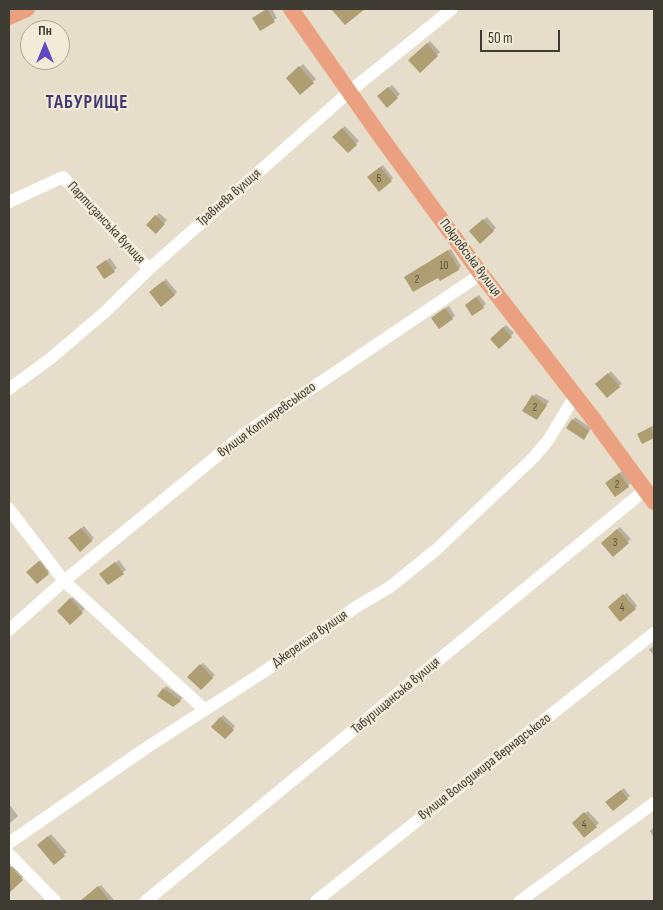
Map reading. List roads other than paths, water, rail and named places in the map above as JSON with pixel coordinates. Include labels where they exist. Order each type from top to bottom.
[{"type":"main road","points":[[9,17],[27,9]]},
{"type":"main road","name":"Покровська вулиця","points":[[291,9],[481,274],[650,496]]},
{"type":"street","name":"Травнева вулиця","points":[[9,389],[66,345],[104,312],[149,269],[349,92],[452,9]]},
{"type":"street","name":"Партизанська вулиця","points":[[9,202],[63,178],[149,269]]},
{"type":"street","name":"вулиця Котляревського","points":[[9,630],[64,581],[244,434],[481,274]]},
{"type":"street","name":"Джерельна вулиця","points":[[9,843],[146,748],[262,673],[356,607],[390,587],[437,549],[531,460],[547,442],[575,396]]},
{"type":"street","name":"Табурищанська вулиця","points":[[146,901],[650,496]]},
{"type":"street","points":[[9,509],[64,581],[205,710]]},
{"type":"street","name":"вулиця Володимира Вернадського","points":[[316,901],[654,633]]},
{"type":"street","points":[[520,901],[654,803]]},
{"type":"street","points":[[9,854],[55,901]]},
{"type":"district","name":"ТАБУРИЩЕ","points":[[87,103]]}]
